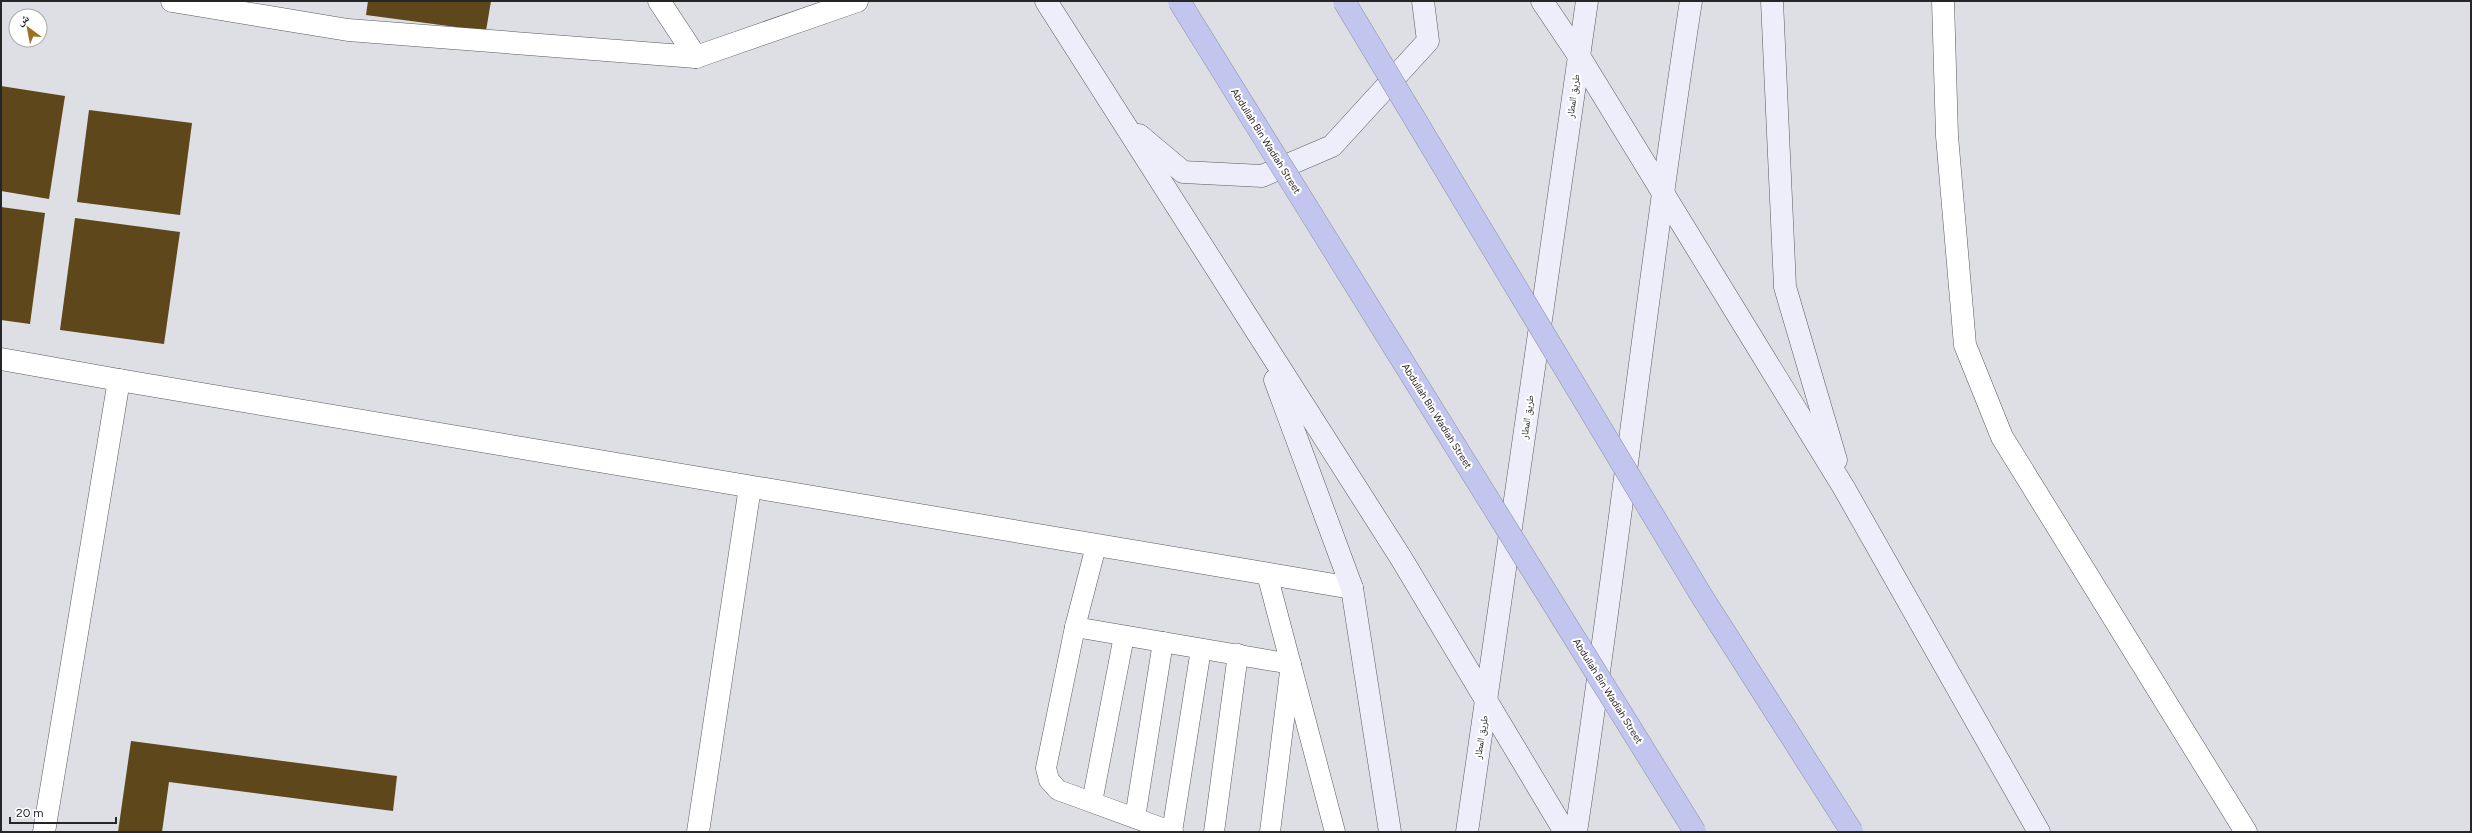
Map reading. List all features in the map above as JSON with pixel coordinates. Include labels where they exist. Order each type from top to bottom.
[{"type":"highway","name":"Abdullah Bin Wadiah Street","points":[[1179,1],[1695,832]]},
{"type":"highway","points":[[1344,1],[1701,595],[1852,832]]},
{"type":"main road","points":[[1046,1],[1125,123],[1261,341],[1400,557],[1565,832]]},
{"type":"main road","points":[[1125,123],[1183,172],[1262,176],[1332,146],[1428,41],[1424,1]]},
{"type":"main road","points":[[1542,1],[1579,56],[1844,488],[2039,832]]},
{"type":"main road","name":"طريق المطار","points":[[1467,832],[1587,1]]},
{"type":"main road","points":[[1576,832],[1592,725],[1662,191],[1691,1]]},
{"type":"main road","points":[[1772,1],[1785,287],[1844,488]]},
{"type":"main road","points":[[1261,341],[1352,588],[1390,832]]},
{"type":"street","points":[[172,1],[348,30],[696,57],[857,1]]},
{"type":"street","points":[[659,1],[696,57]]},
{"type":"street","points":[[1943,1],[1947,136],[1965,345],[2002,437],[2246,832]]},
{"type":"street","points":[[1,359],[1096,546],[1352,588]]},
{"type":"street","points":[[44,832],[119,380]]},
{"type":"street","points":[[698,832],[750,487]]},
{"type":"lane","points":[[1096,546],[1075,627],[1046,768],[1049,780],[1058,790],[1173,832],[1201,649]]},
{"type":"lane","points":[[1267,574],[1335,832]]},
{"type":"lane","points":[[1075,627],[1291,664]]},
{"type":"lane","points":[[1092,802],[1124,636]]},
{"type":"lane","points":[[1135,818],[1163,642]]},
{"type":"lane","points":[[1214,832],[1238,654]]},
{"type":"lane","points":[[1270,832],[1291,664]]},
{"type":"building","points":[[368,1],[491,1],[486,31],[366,15]]},
{"type":"building","points":[[1,86],[65,96],[49,199],[1,191]]},
{"type":"building","points":[[89,110],[192,123],[180,215],[77,202]]},
{"type":"building","points":[[1,207],[45,213],[30,324],[1,320]]},
{"type":"building","points":[[75,218],[180,232],[164,344],[60,330]]},
{"type":"building","points":[[131,741],[397,776],[393,811],[169,782],[162,832],[118,832]]}]
